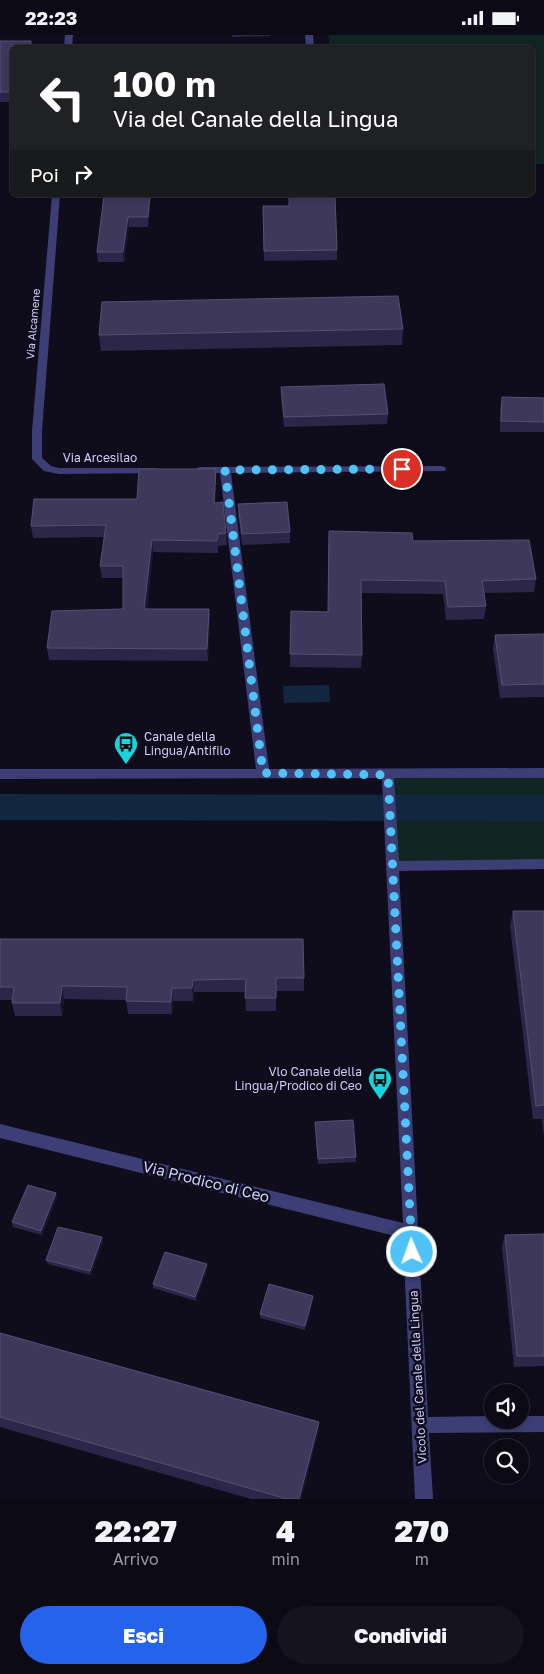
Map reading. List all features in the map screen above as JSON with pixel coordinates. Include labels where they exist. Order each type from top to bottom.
[{"type":"street","name":"Via Alcamene","points":[[36,455],[56,197]]},
{"type":"street","name":"Via Arcesilao","points":[[36,455],[42,467],[58,471],[166,471]]},
{"type":"street","points":[[186,471],[441,469]]},
{"type":"street","points":[[225,470],[263,773]]},
{"type":"street","points":[[0,774],[263,773],[388,775],[544,773]]},
{"type":"street","name":"Vicolo del Canale della Lingua","points":[[388,775],[424,1499]]},
{"type":"street","points":[[392,866],[544,864]]},
{"type":"street","name":"Via Prodico di Ceo","points":[[0,1131],[412,1233]]},
{"type":"street","points":[[419,1425],[544,1424]]},
{"type":"green space","points":[[328,35],[544,35],[544,164],[535,164],[535,45],[330,45]]},
{"type":"green space","points":[[388,775],[544,775],[544,865],[392,866]]},
{"type":"water","points":[[329,685],[330,702],[284,703],[283,686]]},
{"type":"building","points":[[0,41],[31,41],[31,45],[10,45],[10,92],[0,92]]},
{"type":"building","points":[[104,197],[150,197],[148,217],[128,217],[123,252],[97,252]]},
{"type":"building","points":[[289,197],[335,197],[337,250],[264,251],[263,206],[289,206]]},
{"type":"building","points":[[398,296],[403,329],[99,335],[102,302]]},
{"type":"building","points":[[384,384],[388,414],[284,417],[281,387]]},
{"type":"building","points":[[502,397],[544,398],[544,422],[501,421]]},
{"type":"building","points":[[139,469],[216,469],[214,503],[223,502],[226,533],[218,534],[217,541],[152,540],[144,609],[209,609],[207,649],[47,648],[52,611],[123,609],[123,566],[100,566],[106,525],[31,526],[34,499],[137,499]]},
{"type":"building","points":[[287,502],[290,532],[242,534],[238,504]]},
{"type":"building","points":[[329,531],[412,533],[413,541],[529,540],[536,579],[482,581],[486,606],[448,607],[445,581],[361,580],[362,655],[290,654],[291,611],[328,612]]},
{"type":"building","points":[[544,634],[544,684],[502,685],[495,635]]},
{"type":"building","points":[[513,911],[544,911],[544,1105],[536,1106]]},
{"type":"building","points":[[0,939],[303,939],[304,978],[276,978],[276,998],[245,998],[246,979],[193,980],[192,988],[172,988],[171,1002],[126,1001],[127,987],[62,986],[60,1003],[12,1003],[14,987],[0,987]]},
{"type":"building","points":[[353,1120],[356,1157],[318,1159],[315,1122]]},
{"type":"building","points":[[28,1185],[56,1193],[41,1231],[12,1222]]},
{"type":"building","points":[[58,1227],[102,1237],[90,1271],[46,1260]]},
{"type":"building","points":[[544,1234],[544,1356],[517,1356],[505,1235]]},
{"type":"building","points":[[165,1252],[207,1264],[195,1297],[153,1284]]},
{"type":"building","points":[[269,1284],[313,1296],[305,1326],[260,1314]]},
{"type":"building","points":[[0,1333],[319,1422],[299,1499],[287,1499],[0,1417]]},
{"type":"waterway","points":[[0,807],[544,808]]},
{"type":"place","name":"Canale della Lingua/Antifilo","points":[[126,765]]},
{"type":"place","name":"Vlo Canale della Lingua/Prodico di Ceo","points":[[380,1100]]},
{"type":"route","points":[[402,469],[225,470],[263,773],[388,775],[412,1252]]}]
